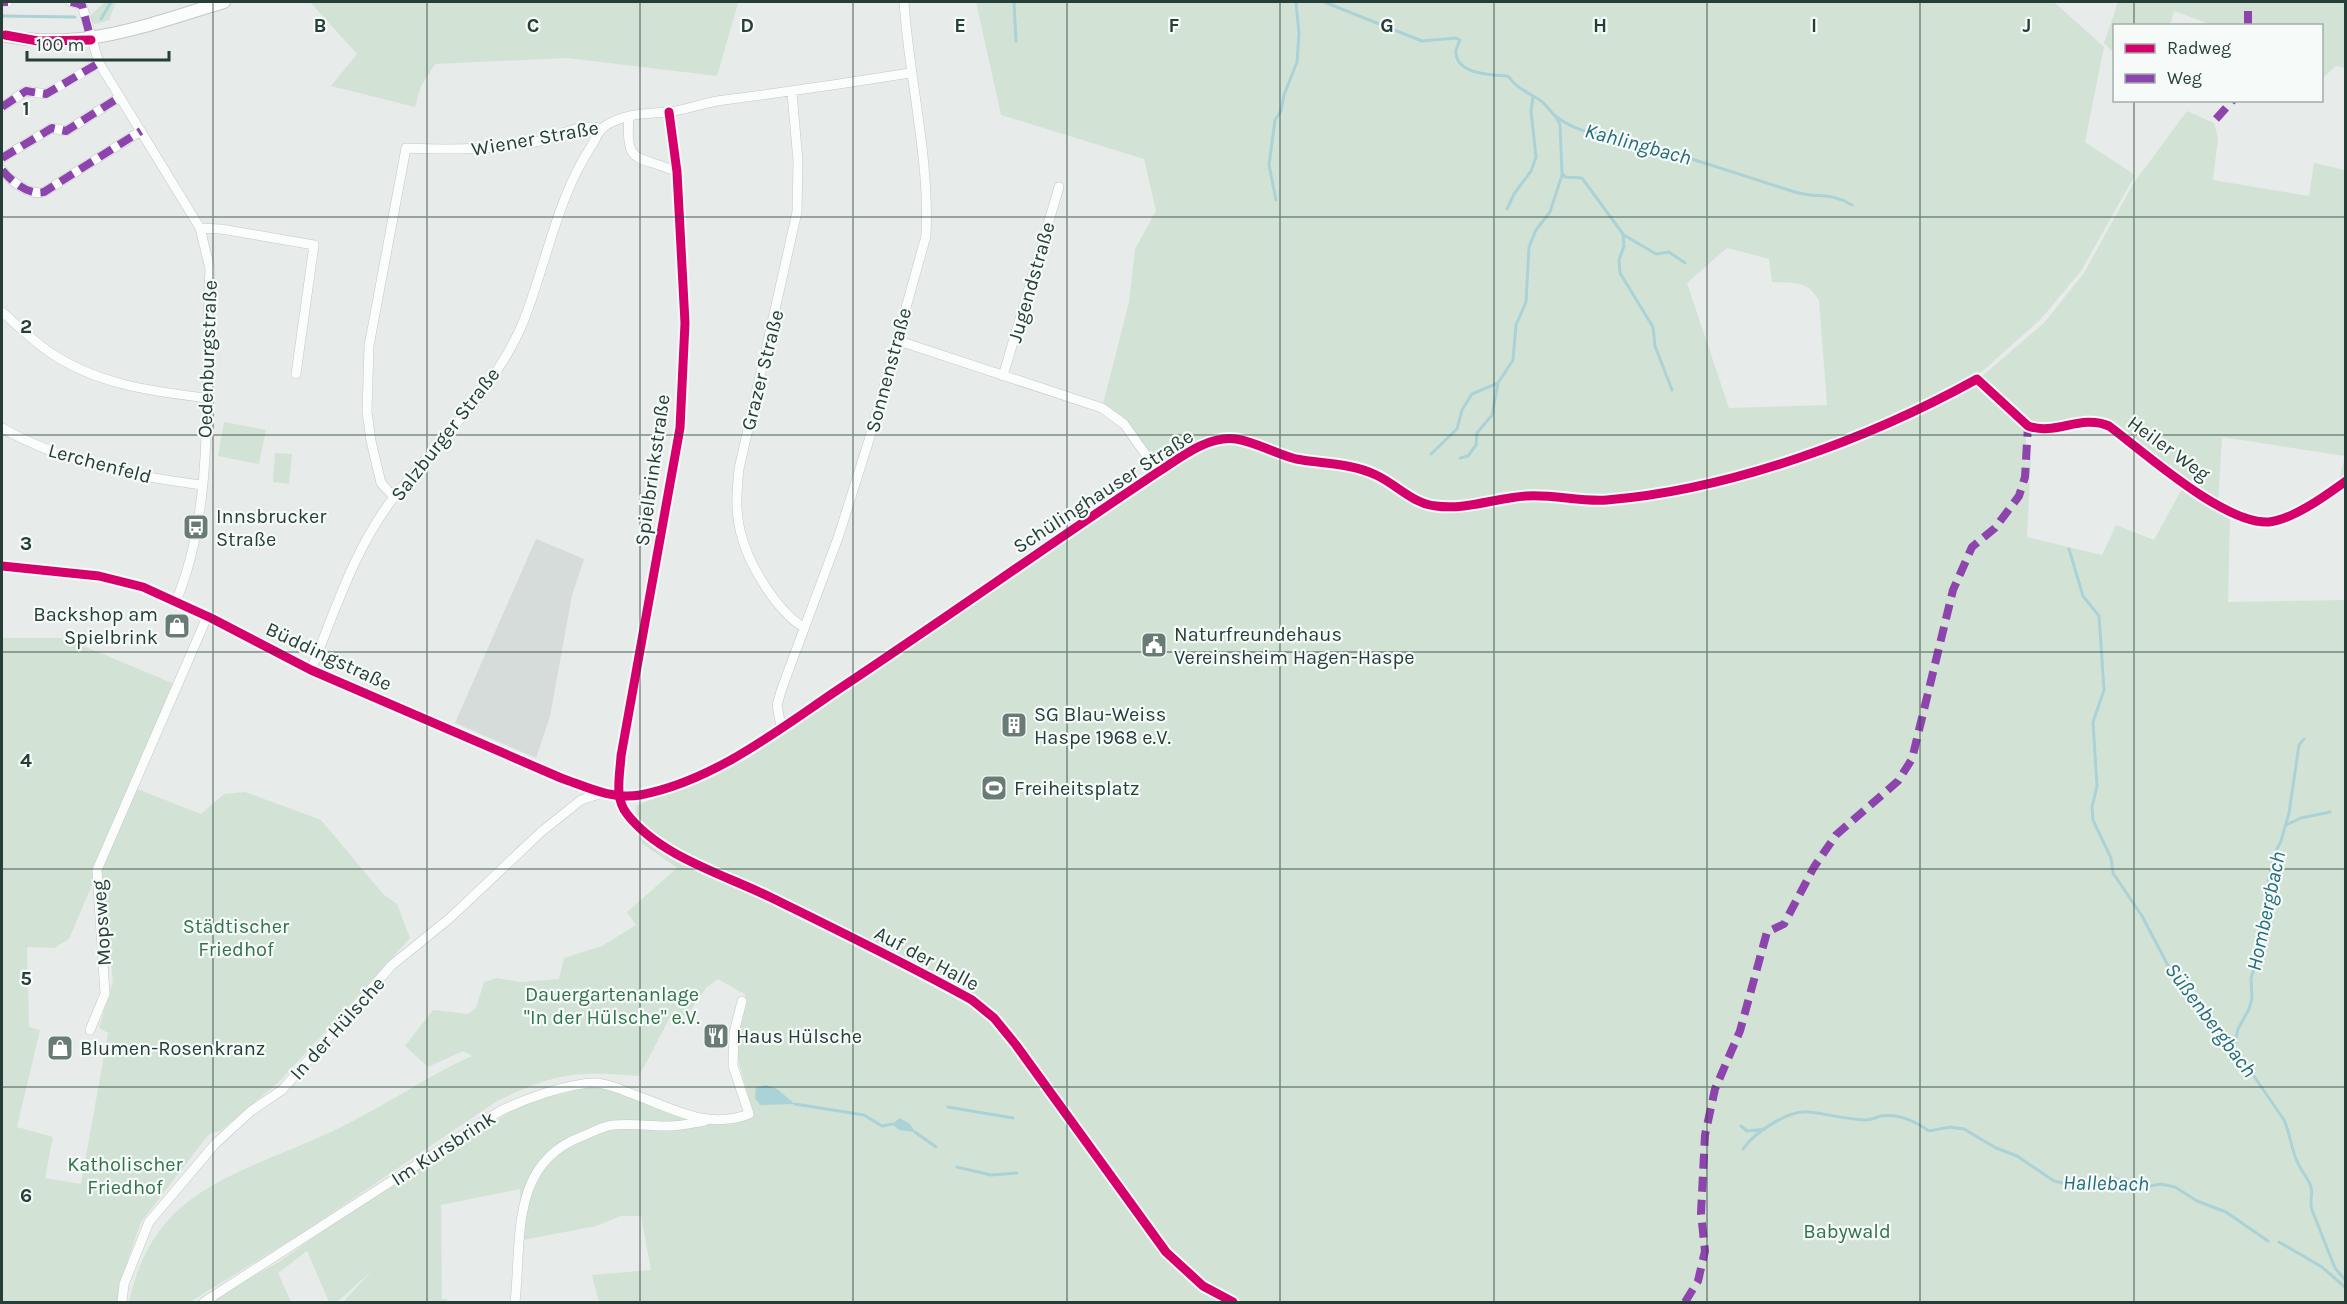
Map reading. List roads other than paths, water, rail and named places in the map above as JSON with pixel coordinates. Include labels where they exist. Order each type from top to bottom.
[{"type":"main road","points":[[2,35],[38,41],[91,40],[224,2]]},
{"type":"street","points":[[3,2],[8,2]]},
{"type":"street","name":"Oedenburgstraße","points":[[72,2],[82,5],[99,63],[200,228],[210,269],[202,485],[192,551],[176,601]]},
{"type":"street","name":"Sonnenstraße","points":[[782,728],[777,705],[803,627],[839,535],[869,440],[926,236],[927,210],[921,141],[910,73],[904,2]]},
{"type":"street","points":[[2,107],[26,91],[46,94],[99,63]]},
{"type":"street","name":"Wiener Straße","points":[[394,497],[381,483],[372,445],[367,412],[366,375],[369,346],[406,148],[471,150],[537,142],[593,125],[602,129],[629,116],[644,112],[669,112],[721,100],[792,93],[910,73]]},
{"type":"street","name":"Grazer Straße","points":[[792,93],[798,161],[797,212],[739,469],[737,502],[740,530],[762,581],[793,621],[803,627]]},
{"type":"street","points":[[2,158],[52,128],[66,131],[120,97]]},
{"type":"street","name":"Spielbrinkstraße","points":[[619,795],[621,756],[680,428],[685,323],[677,172],[669,112]]},
{"type":"street","points":[[629,116],[626,136],[630,150],[641,159],[677,172]]},
{"type":"street","name":"Salzburger Straße","points":[[311,670],[351,569],[366,539],[394,497],[463,416],[502,360],[523,322],[573,179],[602,129]]},
{"type":"street","points":[[2,170],[10,180],[30,191],[44,192],[141,131]]},
{"type":"street","name":"Jugendstraße","points":[[1003,376],[1059,187]]},
{"type":"street","points":[[200,228],[221,229],[314,245],[296,374]]},
{"type":"street","points":[[2,312],[47,351],[103,379],[129,388],[206,398]]},
{"type":"street","points":[[896,340],[1068,396],[1114,415],[1158,472]]},
{"type":"street","name":"Schülinghauser Straße","points":[[637,795],[677,784],[730,760],[782,728],[1158,472],[1206,443],[1235,439],[1296,459],[1348,465],[1374,473],[1422,503],[1435,506],[1456,507],[1526,496],[1581,500],[1634,497],[1712,483],[1805,455],[1895,419],[1977,379]]},
{"type":"street","name":"Heiler Weg","points":[[1977,379],[2028,426],[2036,429],[2088,421],[2109,426],[2217,506],[2252,521],[2270,522],[2286,517],[2346,481]]},
{"type":"street","name":"Lerchenfeld","points":[[2,428],[34,445],[86,464],[153,479],[202,485]]},
{"type":"street","name":"Büddingstraße","points":[[2,566],[99,576],[143,587],[176,601],[311,670],[602,793],[637,795]]},
{"type":"street","name":"Mopsweg","points":[[90,1030],[105,994],[97,870],[207,617]]},
{"type":"street","name":"In der Hülsche","points":[[122,1302],[124,1284],[149,1222],[215,1144],[250,1111],[282,1090],[392,965],[450,918],[541,832],[581,800],[602,793]]},
{"type":"street","name":"Auf der Halle","points":[[619,795],[626,813],[680,856],[771,897],[972,1000],[994,1018],[1166,1252],[1203,1286],[1233,1302]]},
{"type":"street","points":[[515,1302],[520,1220],[530,1184],[546,1159],[577,1138],[610,1125],[640,1123],[670,1126],[734,1120],[749,1114],[733,1066],[734,1033],[742,1001]]},
{"type":"street","name":"Im Kursbrink","points":[[204,1302],[500,1111],[522,1100],[597,1083],[656,1101],[708,1121]]},
{"type":"water","points":[[766,1085],[777,1089],[795,1104],[760,1105],[755,1098],[756,1087]]},
{"type":"water","points":[[900,1118],[910,1124],[915,1132],[899,1130],[892,1124]]},
{"type":"waterway","points":[[101,19],[111,2]]},
{"type":"waterway","points":[[1014,2],[1016,41]]},
{"type":"waterway","points":[[1276,200],[1269,165],[1275,120],[1281,111],[1284,95],[1297,62],[1299,34],[1296,2]]},
{"type":"waterway","name":"Kahlingbach","points":[[1324,2],[1422,41],[1456,38],[1460,40],[1456,54],[1463,66],[1477,72],[1508,76],[1519,87],[1543,103],[1554,115],[1578,129],[1592,133],[1606,133],[1795,192],[1836,198],[1852,205]]},
{"type":"waterway","points":[[2,16],[75,17]]},
{"type":"waterway","points":[[1507,209],[1514,194],[1531,171],[1536,157],[1531,111],[1533,97]]},
{"type":"waterway","points":[[1556,117],[1560,125],[1562,173],[1565,177],[1582,178],[1623,234],[1624,246],[1619,260],[1620,273],[1653,327],[1655,346],[1672,390]]},
{"type":"waterway","points":[[1460,458],[1468,456],[1476,445],[1477,433],[1492,415],[1498,383],[1513,360],[1516,325],[1526,302],[1529,247],[1536,230],[1550,212],[1562,175]]},
{"type":"waterway","points":[[1624,235],[1656,254],[1669,252],[1685,263]]},
{"type":"waterway","points":[[1431,454],[1457,429],[1462,410],[1472,394],[1498,383]]},
{"type":"waterway","name":"Süßenbergbach","points":[[2069,549],[2083,596],[2099,616],[2104,690],[2093,722],[2097,786],[2092,807],[2093,820],[2111,858],[2113,873],[2142,916],[2173,975],[2201,1010],[2221,1028],[2284,1120],[2298,1164],[2311,1187],[2312,1210],[2335,1268],[2346,1281]]},
{"type":"waterway","name":"Hombergbach","points":[[2234,1048],[2238,1029],[2252,998],[2251,978],[2262,947],[2266,891],[2274,855],[2281,841],[2289,813],[2299,745],[2304,739]]},
{"type":"waterway","points":[[2286,825],[2301,818],[2330,812]]},
{"type":"waterway","points":[[795,1104],[864,1115],[882,1126],[892,1124]]},
{"type":"waterway","points":[[948,1107],[1013,1118]]},
{"type":"waterway","name":"Hallebach","points":[[1743,1149],[1748,1142],[1773,1123],[1801,1112],[1866,1120],[1888,1115],[1900,1117],[1929,1131],[1950,1127],[1964,1129],[1996,1148],[2017,1156],[2054,1181],[2071,1185],[2114,1178],[2145,1187],[2161,1184],[2175,1187],[2197,1201],[2226,1212],[2268,1241]]},
{"type":"waterway","points":[[1741,1126],[1747,1131],[1765,1129]]},
{"type":"waterway","points":[[915,1132],[936,1147]]},
{"type":"waterway","points":[[957,1167],[991,1175],[1017,1173]]},
{"type":"waterway","name":"Hallebach","points":[[2279,1242],[2322,1267],[2346,1288]]},
{"type":"place","name":"Innsbrucker Straße","points":[[196,527]]},
{"type":"place","name":"Backshop am Spielbrink","points":[[177,626]]},
{"type":"place","name":"Naturfreundehaus Vereinsheim Hagen-Haspe","points":[[1154,645]]},
{"type":"place","name":"SG Blau-Weiss Haspe 1968 e.V.","points":[[1014,725]]},
{"type":"place","name":"Freiheitsplatz","points":[[994,788]]},
{"type":"place","name":"Haus Hülsche","points":[[716,1036]]},
{"type":"place","name":"Blumen-Rosenkranz","points":[[60,1048]]},
{"type":"park label","name":"Städtischer Friedhof","points":[[236,938]]},
{"type":"park label","name":"Dauergartenanlage \"In der Hülsche\" e.V.","points":[[612,1006]]},
{"type":"park label","name":"Katholischer Friedhof","points":[[125,1176]]},
{"type":"park label","name":"Babywald","points":[[1847,1231]]}]
